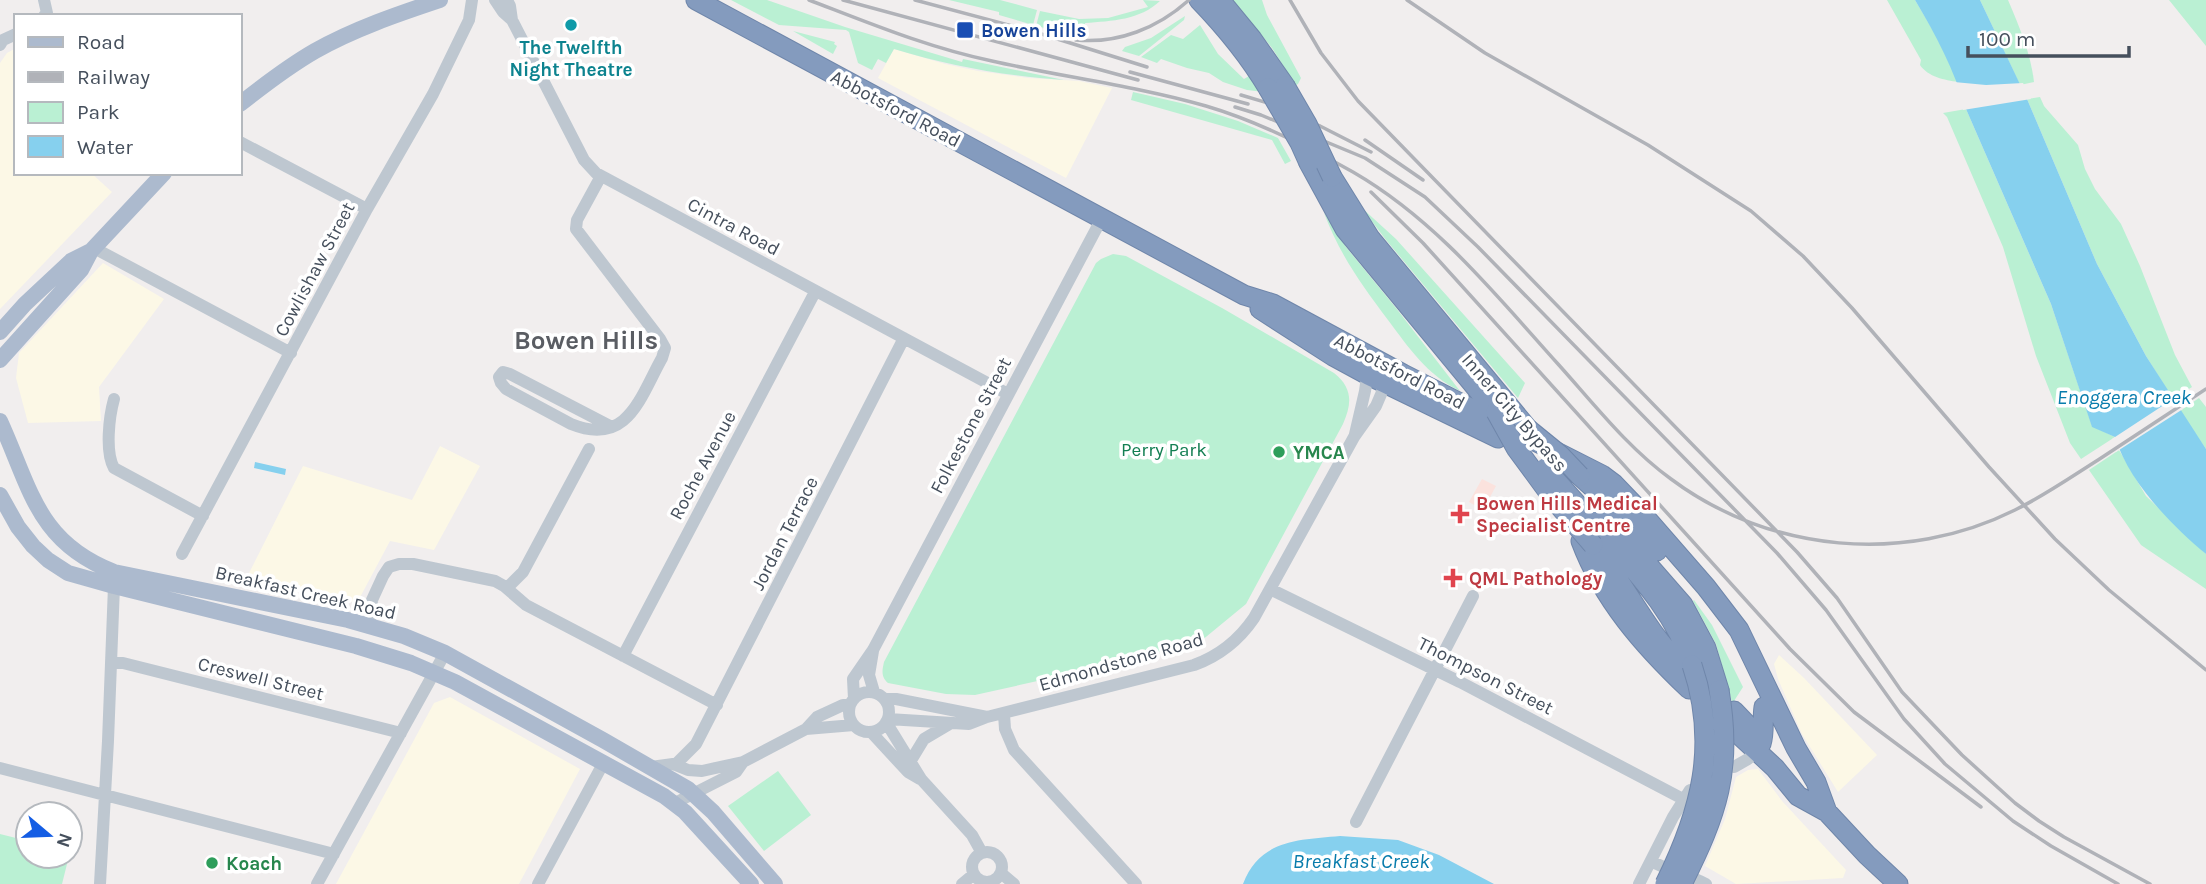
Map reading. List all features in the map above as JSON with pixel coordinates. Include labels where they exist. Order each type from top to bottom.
[{"type":"highway","name":"Abbotsford Road","points":[[696,0],[1244,295],[1266,315],[1375,369],[1586,466],[1614,484],[1706,587],[1739,630],[1803,761],[1816,782],[1827,813]]},
{"type":"highway","name":"Inner City Bypass","points":[[1207,2],[1257,70],[1277,87],[1307,124],[1332,177],[1370,239],[1524,425],[1679,599],[1706,649],[1719,690],[1724,734],[1723,766],[1719,793],[1706,834],[1682,884]]},
{"type":"highway","name":"Inner City Bypass","points":[[1277,87],[1309,163],[1345,229],[1493,409],[1658,599],[1677,629],[1687,665],[1698,683],[1704,712],[1706,744],[1704,773],[1692,820],[1665,884]]},
{"type":"highway","name":"Abbotsford Road","points":[[1375,369],[1498,438]]},
{"type":"highway","points":[[1493,409],[1553,498],[1587,543],[1607,562],[1656,637],[1687,665]]},
{"type":"highway","points":[[1524,425],[1560,455],[1636,528],[1713,616],[1736,651],[1783,747],[1803,761]]},
{"type":"highway","points":[[1587,543],[1608,594],[1629,625],[1652,653],[1689,689]]},
{"type":"highway","points":[[1736,727],[1759,745],[1764,728],[1764,707]]},
{"type":"highway","name":"Abbotsford Road","points":[[1759,745],[1781,761],[1785,780],[1798,796],[1827,813],[1888,881]]},
{"type":"main road","points":[[242,103],[313,52],[375,23],[440,0]]},
{"type":"main road","points":[[0,360],[81,270],[92,250],[162,175]]},
{"type":"main road","points":[[0,332],[25,304],[71,261],[92,250]]},
{"type":"main road","name":"Breakfast Creek Road","points":[[0,421],[44,519],[61,540],[87,560],[114,572],[370,626],[404,636],[445,653],[695,794],[713,812],[768,881]]},
{"type":"main road","name":"Breakfast Creek Road","points":[[0,495],[25,536],[48,560],[68,573],[356,646],[395,657],[455,682],[675,803],[751,884]]},
{"type":"street","name":"Cowlishaw Street","points":[[182,554],[433,94],[469,20],[472,0]]},
{"type":"street","name":"Cintra Road","points":[[495,0],[512,20]]},
{"type":"street","name":"Cintra Road","points":[[507,0],[512,20],[584,160],[601,176],[1008,394]]},
{"type":"street","points":[[242,143],[368,209]]},
{"type":"street","points":[[601,176],[576,229],[660,339],[665,348],[662,358],[632,412],[620,425],[612,427],[589,429],[572,424],[506,388],[499,380],[499,375],[503,372],[514,375],[612,427]]},
{"type":"street","name":"Folkestone Street","points":[[852,702],[853,679],[873,650],[1102,218]]},
{"type":"street","points":[[92,250],[291,353]]},
{"type":"street","name":"Roche Avenue","points":[[623,656],[815,292]]},
{"type":"street","name":"Jordan Terrace","points":[[676,765],[696,744],[717,705],[904,338]]},
{"type":"street","name":"Edmondstone Road","points":[[887,721],[969,724],[987,717],[1206,661],[1225,649],[1241,635],[1254,618],[1354,437],[1376,407],[1375,369]]},
{"type":"street","points":[[114,400],[109,422],[111,461],[114,468],[203,516]]},
{"type":"street","points":[[507,588],[523,572],[589,449]]},
{"type":"street","points":[[370,626],[372,600],[389,567],[413,564],[490,579],[500,582],[526,605],[717,705]]},
{"type":"street","points":[[100,884],[114,586]]},
{"type":"street","name":"Thompson Street","points":[[1270,589],[1687,794],[1651,861]]},
{"type":"street","points":[[1356,822],[1473,596]]},
{"type":"street","name":"Folkestone Street","points":[[873,650],[869,676],[879,695]]},
{"type":"street","points":[[317,884],[445,653]]},
{"type":"street","name":"Creswell Street","points":[[111,663],[123,663],[401,733]]},
{"type":"street","points":[[651,767],[676,765],[688,770],[702,771],[743,762],[806,729],[817,717],[852,702],[863,692],[879,695],[889,709],[883,727],[865,732],[854,725],[849,712],[852,702]]},
{"type":"street","name":"Edmondstone Road","points":[[879,695],[987,717]]},
{"type":"street","points":[[1004,714],[1005,729],[1014,750],[1136,884]]},
{"type":"street","points":[[887,721],[921,779],[972,835],[982,853]]},
{"type":"street","points":[[910,762],[924,739],[951,723]]},
{"type":"street","points":[[806,729],[854,725]]},
{"type":"street","points":[[872,732],[908,772],[921,779]]},
{"type":"street","points":[[1734,767],[1750,757],[1759,745]]},
{"type":"street","points":[[538,884],[604,762]]},
{"type":"street","points":[[675,803],[736,772],[743,762]]},
{"type":"street","points":[[0,768],[334,854]]},
{"type":"street","points":[[982,853],[996,855],[1002,863],[1001,873],[990,881],[981,880],[974,874],[974,859],[982,853]]},
{"type":"street","points":[[1639,884],[1651,861],[1706,884]]},
{"type":"street","points":[[1001,873],[1014,884]]},
{"type":"street","points":[[962,884],[974,874]]},
{"type":"shaded area","points":[[14,49],[14,175],[93,175],[112,192],[0,309],[0,63],[7,53]]},
{"type":"shaded area","points":[[894,49],[978,71],[1079,81],[1112,88],[1066,178],[878,78]]},
{"type":"shaded area","points":[[103,263],[164,299],[99,387],[101,421],[28,423],[16,378],[19,353]]},
{"type":"shaded area","points":[[440,446],[480,466],[434,550],[390,541],[357,603],[246,579],[303,466],[412,500]]},
{"type":"shaded area","points":[[1482,479],[1496,486],[1483,510],[1469,502]]},
{"type":"shaded area","points":[[1779,655],[1877,755],[1838,792],[1802,734],[1778,679],[1774,664]]},
{"type":"shaded area","points":[[450,697],[580,769],[519,884],[336,884],[434,703]]},
{"type":"shaded area","points":[[1758,769],[1782,801],[1846,870],[1843,878],[1736,884],[1705,866],[1725,819],[1736,777],[1748,770]]},
{"type":"green space","points":[[731,0],[767,0],[962,62],[963,59],[1064,80],[978,69],[894,49],[886,63],[878,59],[872,70],[858,63],[849,32],[846,30],[779,25]]},
{"type":"green space","points":[[949,0],[1000,0],[1037,10],[1033,25],[999,15],[999,12]]},
{"type":"green space","points":[[1143,0],[1160,1],[1135,16],[1085,23],[1086,35],[1036,26],[1040,11],[1079,19],[1108,18],[1148,7]]},
{"type":"green space","points":[[1233,0],[1262,0],[1267,15],[1301,78],[1298,84],[1281,94],[1247,90],[1223,82],[1209,73],[1161,59],[1157,63],[1141,57],[1171,35],[1183,39],[1200,25],[1218,54],[1244,79],[1249,76],[1256,87],[1279,90],[1293,81],[1272,48]]},
{"type":"green space","points":[[1887,0],[1915,0],[1937,37],[1958,82],[1937,77],[1923,69],[1921,60]]},
{"type":"green space","points":[[1980,0],[2008,0],[2027,51],[2034,82],[2020,85]]},
{"type":"green space","points":[[2169,0],[2206,0],[2206,46]]},
{"type":"green space","points":[[1185,16],[1184,20],[1139,56],[1122,51],[1125,47],[1151,38]]},
{"type":"green space","points":[[793,31],[835,42],[837,46],[833,54]]},
{"type":"green space","points":[[1133,92],[1185,104],[1238,121],[1278,138],[1291,161],[1285,164],[1272,140],[1131,100]]},
{"type":"green space","points":[[2040,97],[2044,106],[2078,145],[2085,169],[2095,189],[2121,224],[2140,266],[2175,355],[2192,387],[2173,399],[2146,356],[2097,264],[2027,99]]},
{"type":"green space","points":[[1966,109],[2051,304],[2092,426],[2115,437],[2081,459],[2070,443],[2036,356],[2003,247],[1943,113]]},
{"type":"green space","points":[[1362,208],[1396,239],[1525,383],[1518,398],[1386,240]]},
{"type":"green space","points":[[1324,213],[1346,247],[1460,391],[1428,369],[1403,341],[1352,269]]},
{"type":"green space","name":"Perry Park","points":[[1113,254],[1126,256],[1334,373],[1348,390],[1348,410],[1343,424],[1246,604],[1201,641],[975,695],[946,694],[888,683],[883,674],[884,662],[1096,263]]},
{"type":"green space","points":[[2199,398],[2206,407],[2206,449],[2180,411]]},
{"type":"green space","points":[[2119,450],[2146,496],[2206,554],[2206,589],[2141,545],[2089,470]]},
{"type":"green space","points":[[1694,600],[1712,625],[1743,687],[1732,702],[1716,644]]},
{"type":"green space","points":[[778,771],[811,815],[764,851],[728,806]]},
{"type":"green space","points":[[0,834],[14,838],[14,870],[66,870],[62,884],[0,884]]},
{"type":"water","name":"Enoggera Creek","points":[[1915,0],[1980,0],[2027,99],[2097,264],[2146,356],[2206,449],[2206,554],[2140,486],[2121,454],[2115,437],[2092,427],[2051,304],[1950,67]]},
{"type":"water","points":[[255,462],[286,469],[285,475],[254,468]]},
{"type":"water","name":"Breakfast Creek","points":[[1340,836],[1398,840],[1439,855],[1494,884],[1243,884],[1250,869],[1270,850],[1296,841]]},
{"type":"pier","points":[[1954,82],[1986,85],[2023,83],[2031,99],[1963,110]]},
{"type":"pier","points":[[2176,397],[2183,409],[2116,452],[2112,439]]},
{"type":"railway","points":[[809,0],[899,34],[969,56],[1206,106],[1263,127],[1336,162],[1383,191],[1438,235],[1487,285],[1612,425],[1655,467],[1710,504],[1751,523],[1794,536],[1839,543],[1884,544],[1929,539],[1973,527],[2047,493],[2206,389]]},
{"type":"railway","points":[[843,0],[1138,80]]},
{"type":"railway","points":[[915,0],[1035,32],[1147,67]]},
{"type":"railway","points":[[1076,40],[1092,41],[1137,32],[1164,19],[1189,0]]},
{"type":"railway","points":[[1290,0],[1321,53],[1358,101],[1797,552],[1837,598],[1902,692],[1962,755],[2039,821],[2150,884]]},
{"type":"railway","points":[[1407,0],[1485,53],[1648,145],[1751,211],[1803,256],[1852,308],[2055,539],[2109,590],[2206,670]]},
{"type":"railway","points":[[1130,72],[1248,104]]},
{"type":"railway","points":[[1241,95],[1288,109]]},
{"type":"railway","points":[[1235,107],[1365,158],[1425,197],[1478,247],[1777,553],[1826,610],[1904,719],[1945,764],[2013,821],[2118,884]]},
{"type":"railway","points":[[1275,111],[1320,126],[1371,152]]},
{"type":"railway","points":[[1365,140],[1423,180]]},
{"type":"railway","points":[[1371,192],[1423,243],[1790,649],[1854,712],[1981,807]]},
{"type":"place","name":"The Twelfth Night Theatre","points":[[571,25]]},
{"type":"place","name":"Bowen Hills","points":[[965,30]]},
{"type":"place","name":"YMCA","points":[[1279,452]]},
{"type":"place","name":"Bowen Hills Medical Specialist Centre","points":[[1460,514]]},
{"type":"place","name":"QML Pathology","points":[[1453,578]]},
{"type":"place","name":"Koach","points":[[212,863]]},
{"type":"district","name":"Bowen Hills","points":[[586,340]]}]
